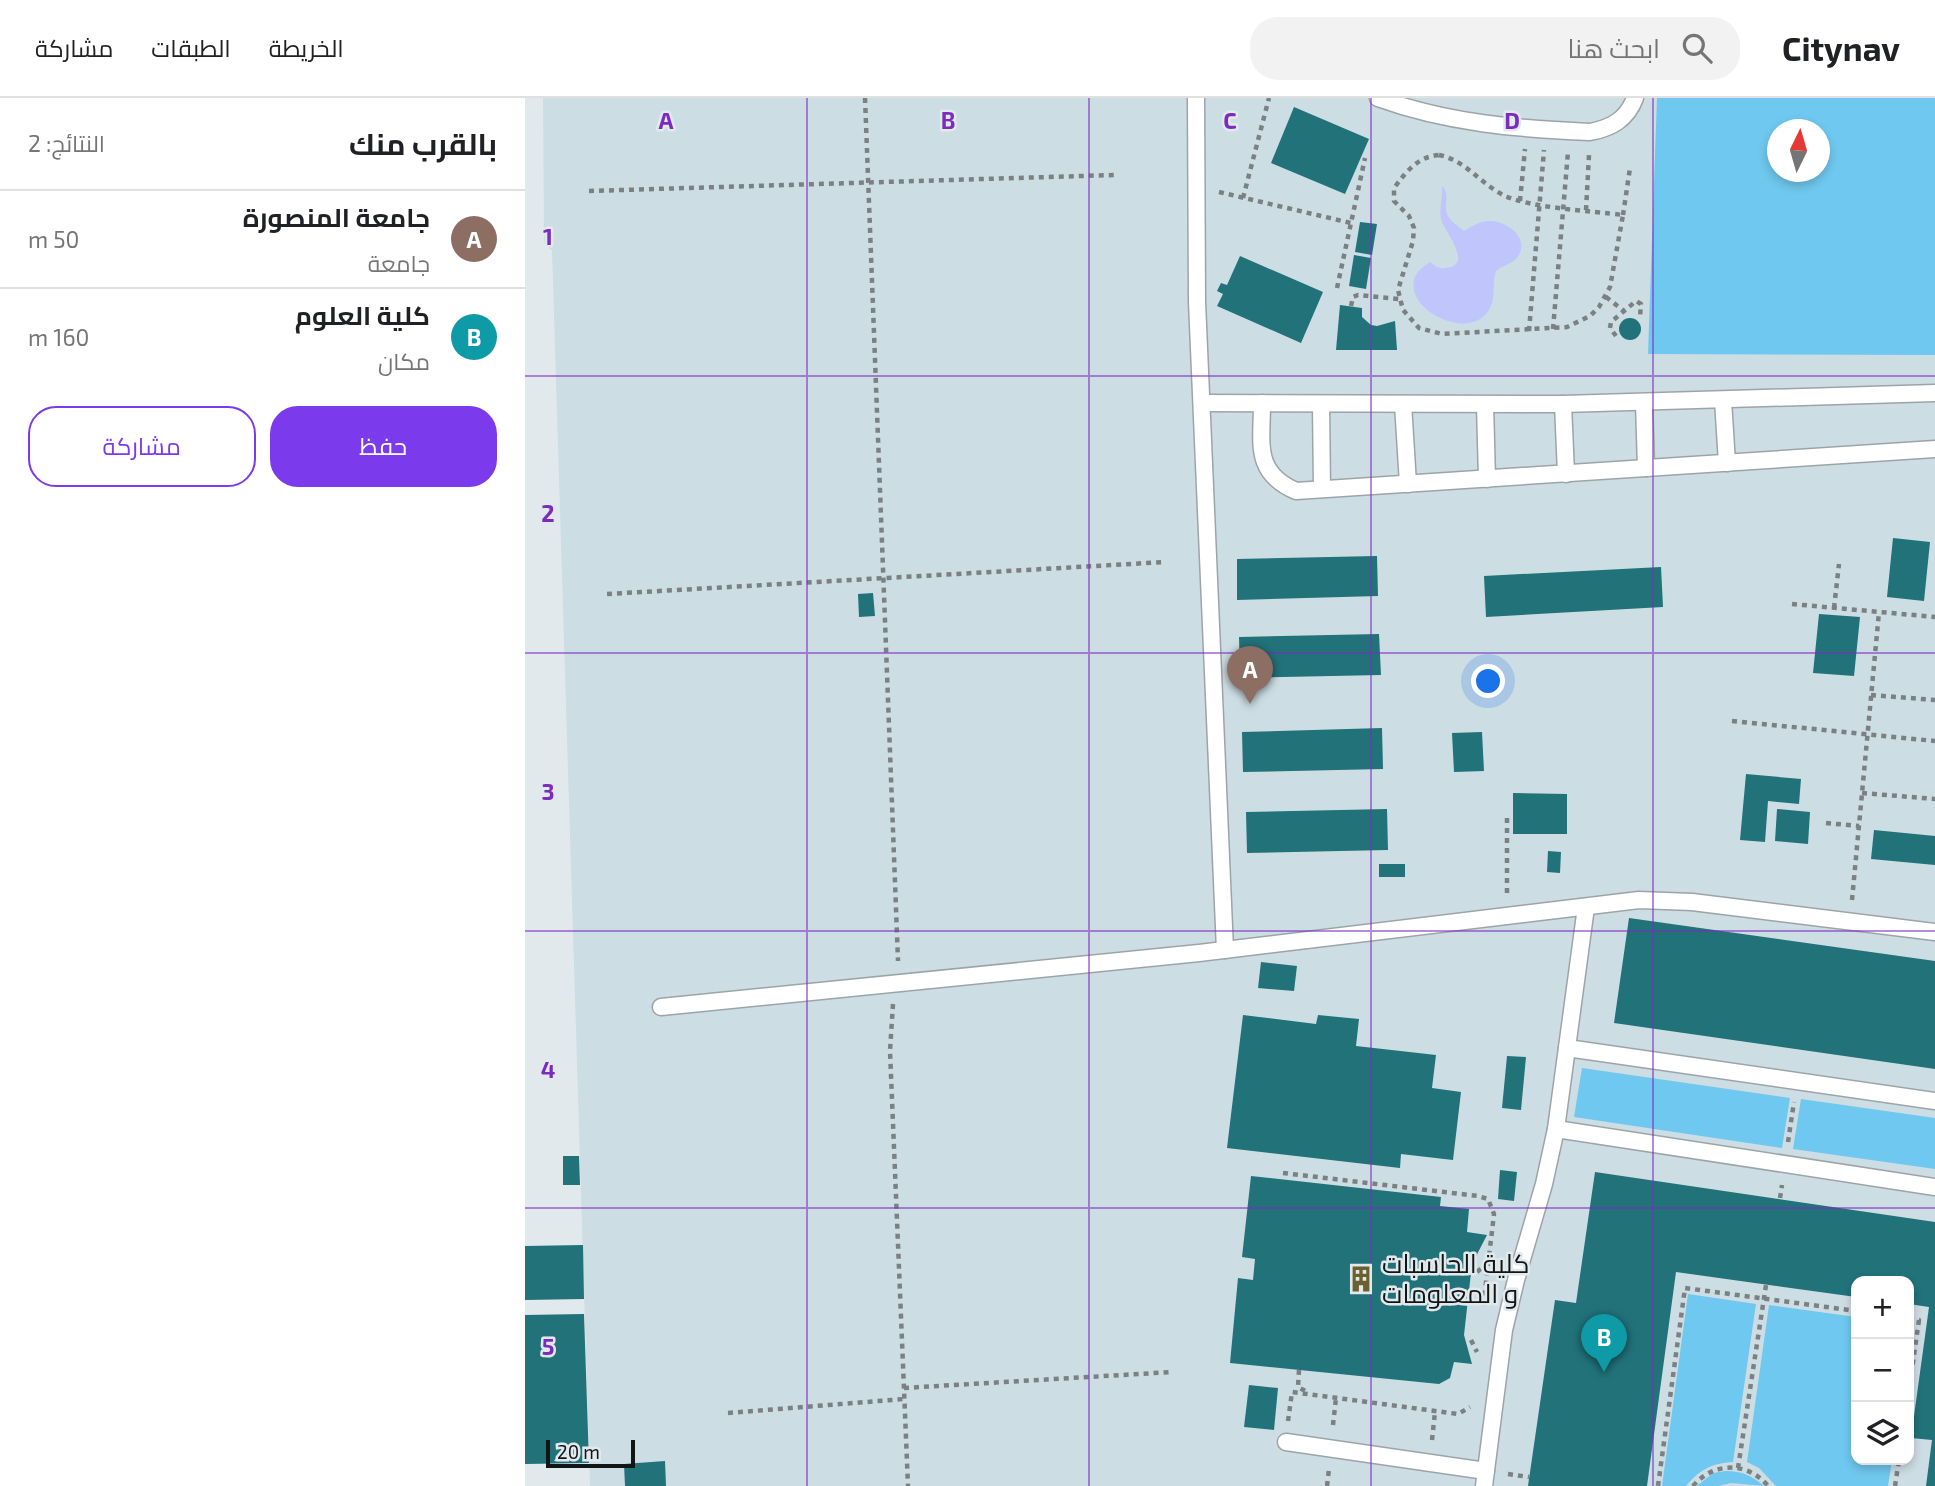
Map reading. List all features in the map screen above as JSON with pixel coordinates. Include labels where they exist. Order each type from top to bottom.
[{"type":"lane","points":[[1196,98],[1197,302],[1225,950]]},
{"type":"lane","points":[[1378,98],[1465,122],[1497,127],[1590,132],[1605,130],[1618,123],[1628,113],[1635,98]]},
{"type":"lane","points":[[1202,403],[1644,403],[1935,393]]},
{"type":"lane","points":[[1723,400],[1727,463]]},
{"type":"lane","points":[[1262,403],[1262,456],[1268,472],[1280,484],[1296,491],[1935,449]]},
{"type":"lane","points":[[1644,403],[1646,468]]},
{"type":"lane","points":[[1321,404],[1322,489]]},
{"type":"lane","points":[[1403,404],[1408,484]]},
{"type":"lane","points":[[1563,404],[1566,474]]},
{"type":"lane","points":[[1485,405],[1487,479]]},
{"type":"lane","points":[[661,1007],[1225,950],[1507,918],[1612,902],[1665,900],[1935,932]]},
{"type":"lane","points":[[1286,1442],[1429,1462],[1485,1478],[1506,1320],[1544,1184],[1556,1129],[1586,907]]},
{"type":"lane","points":[[1567,1048],[1935,1101]]},
{"type":"lane","points":[[1556,1129],[1935,1187]]},
{"type":"path","points":[[865,98],[899,983],[890,1017],[890,1051],[908,1486]]},
{"type":"path","points":[[1243,198],[1269,98]]},
{"type":"path","points":[[1520,201],[1524,153]]},
{"type":"path","points":[[1529,331],[1544,154]]},
{"type":"path","points":[[1623,215],[1520,201],[1503,194],[1451,157],[1427,156],[1416,161],[1394,188],[1394,201],[1409,216],[1414,228],[1413,241],[1400,280],[1399,299],[1409,320],[1419,328],[1441,334],[1553,329],[1567,327],[1590,316],[1610,288],[1623,215],[1630,168]]},
{"type":"path","points":[[1553,329],[1568,156]]},
{"type":"path","points":[[1337,288],[1365,158]]},
{"type":"path","points":[[1586,210],[1589,158]]},
{"type":"path","points":[[589,191],[1114,175]]},
{"type":"path","points":[[1196,187],[1351,223]]},
{"type":"path","points":[[1351,306],[1353,297],[1358,295],[1399,299]]},
{"type":"path","points":[[1606,297],[1624,311]]},
{"type":"path","points":[[1616,336],[1610,325],[1613,319],[1638,302],[1641,304],[1640,317]]},
{"type":"path","points":[[607,594],[1165,562]]},
{"type":"path","points":[[1834,608],[1839,564]]},
{"type":"path","points":[[1792,604],[1935,617]]},
{"type":"path","points":[[1850,921],[1879,612]]},
{"type":"path","points":[[1871,695],[1935,700]]},
{"type":"path","points":[[1732,721],[1935,741]]},
{"type":"path","points":[[1862,793],[1935,799]]},
{"type":"path","points":[[1507,814],[1507,918]]},
{"type":"path","points":[[1826,823],[1859,826]]},
{"type":"path","points":[[1283,1173],[1488,1199],[1493,1209],[1482,1318]]},
{"type":"path","points":[[1477,1272],[1488,1263]]},
{"type":"path","points":[[1738,1468],[1766,1284]]},
{"type":"path","points":[[1658,1486],[1685,1288],[1851,1310]]},
{"type":"path","points":[[1914,1320],[1919,1320],[1914,1355]]},
{"type":"path","points":[[1471,1340],[1478,1354],[1479,1342]]},
{"type":"path","points":[[1299,1370],[1298,1387],[1309,1395]]},
{"type":"path","points":[[904,1388],[1172,1373]]},
{"type":"path","points":[[1286,1442],[1291,1392],[1458,1414],[1465,1412],[1473,1400]]},
{"type":"path","points":[[728,1413],[905,1399]]},
{"type":"path","points":[[1429,1462],[1435,1412]]},
{"type":"path","points":[[1895,1486],[1898,1465]]},
{"type":"path","points":[[1693,1486],[1710,1471],[1724,1467],[1752,1472],[1768,1486]]},
{"type":"shaded area","points":[[543,98],[1935,98],[1935,1486],[590,1486],[552,251],[544,243]]},
{"type":"shaded area","points":[[1657,98],[1935,98],[1935,355],[1648,354]]},
{"type":"shaded area","points":[[1442,186],[1446,193],[1447,214],[1464,231],[1483,222],[1497,222],[1511,228],[1520,239],[1520,252],[1516,259],[1496,271],[1490,308],[1481,318],[1469,323],[1455,323],[1428,311],[1419,301],[1414,289],[1416,275],[1430,262],[1443,268],[1454,266],[1458,261],[1455,247],[1441,219]]},
{"type":"shaded area","points":[[1582,1068],[1790,1098],[1782,1148],[1574,1117]]},
{"type":"shaded area","points":[[1801,1099],[1935,1118],[1935,1169],[1793,1149]]},
{"type":"shaded area","points":[[1688,1294],[1756,1304],[1733,1462],[1707,1468],[1686,1486],[1662,1486]]},
{"type":"shaded area","points":[[1769,1305],[1851,1316],[1851,1465],[1891,1465],[1888,1486],[1776,1486],[1759,1468],[1747,1462]]},
{"type":"shaded area","points":[[1726,1471],[1747,1475],[1764,1486],[1731,1483],[1697,1486],[1713,1473]]},
{"type":"building","points":[[1294,107],[1369,139],[1345,194],[1271,163]]},
{"type":"building","points":[[1360,222],[1377,224],[1372,255],[1355,252]]},
{"type":"building","points":[[1354,255],[1371,258],[1366,289],[1349,286]]},
{"type":"building","points":[[1240,256],[1323,292],[1301,343],[1217,306],[1223,294],[1217,291],[1221,283],[1227,285]]},
{"type":"building","points":[[1340,305],[1362,308],[1362,317],[1371,325],[1395,321],[1397,350],[1336,350]]},
{"type":"building","points":[[1630,318],[1638,321],[1641,329],[1638,337],[1630,340],[1622,337],[1619,329],[1622,321]]},
{"type":"building","points":[[1893,538],[1930,542],[1924,601],[1887,597]]},
{"type":"building","points":[[1377,556],[1378,596],[1237,600],[1237,559]]},
{"type":"building","points":[[1661,567],[1663,607],[1486,617],[1484,576]]},
{"type":"building","points":[[873,593],[875,616],[859,617],[858,594]]},
{"type":"building","points":[[1819,614],[1860,617],[1854,676],[1813,673]]},
{"type":"building","points":[[1379,634],[1381,675],[1240,678],[1239,637]]},
{"type":"building","points":[[1382,728],[1383,769],[1243,772],[1242,732]]},
{"type":"building","points":[[1482,732],[1484,771],[1454,772],[1452,733]]},
{"type":"building","points":[[1746,774],[1801,779],[1799,804],[1768,801],[1765,842],[1740,840]]},
{"type":"building","points":[[1513,793],[1567,794],[1567,834],[1513,834]]},
{"type":"building","points":[[1387,809],[1388,850],[1247,853],[1246,812]]},
{"type":"building","points":[[1777,809],[1810,812],[1808,844],[1775,841]]},
{"type":"building","points":[[1874,830],[1935,836],[1935,865],[1871,859]]},
{"type":"building","points":[[1548,851],[1561,852],[1560,873],[1547,872]]},
{"type":"building","points":[[1379,864],[1405,864],[1405,877],[1379,877]]},
{"type":"building","points":[[1629,918],[1935,961],[1935,1069],[1614,1023]]},
{"type":"building","points":[[1261,962],[1297,966],[1294,991],[1258,988]]},
{"type":"building","points":[[1243,1015],[1316,1024],[1318,1015],[1359,1019],[1356,1046],[1436,1055],[1432,1088],[1461,1092],[1453,1160],[1401,1154],[1400,1168],[1227,1148]]},
{"type":"building","points":[[1507,1056],[1526,1057],[1521,1110],[1502,1108]]},
{"type":"building","points":[[563,1156],[579,1156],[580,1185],[563,1185]]},
{"type":"building","points":[[1500,1170],[1517,1172],[1514,1201],[1498,1199]]},
{"type":"building","points":[[1595,1172],[1935,1222],[1935,1486],[1926,1486],[1932,1440],[1914,1438],[1914,1416],[1929,1307],[1914,1305],[1914,1276],[1851,1276],[1851,1296],[1676,1272],[1647,1486],[1528,1486],[1555,1300],[1576,1303]]},
{"type":"building","name":"كلية الحاسبات و المعلومات","points":[[1251,1176],[1441,1197],[1440,1206],[1469,1209],[1467,1232],[1487,1235],[1472,1264],[1464,1335],[1472,1364],[1454,1362],[1450,1378],[1439,1384],[1230,1363],[1238,1278],[1253,1280],[1255,1259],[1242,1257]]},
{"type":"building","points":[[583,1245],[584,1299],[525,1300],[525,1246]]},
{"type":"building","points":[[584,1314],[589,1463],[525,1464],[525,1315]]},
{"type":"building","points":[[1249,1385],[1278,1388],[1274,1430],[1244,1427]]},
{"type":"building","points":[[665,1461],[666,1486],[625,1486],[624,1464]]},
{"type":"place","name":"جامعة المنصورة","points":[[1250,704]]},
{"type":"place","name":"كلية الحاسبات و المعلومات","points":[[1361,1279]]},
{"type":"place","name":"كلية العلوم","points":[[1604,1372]]}]
